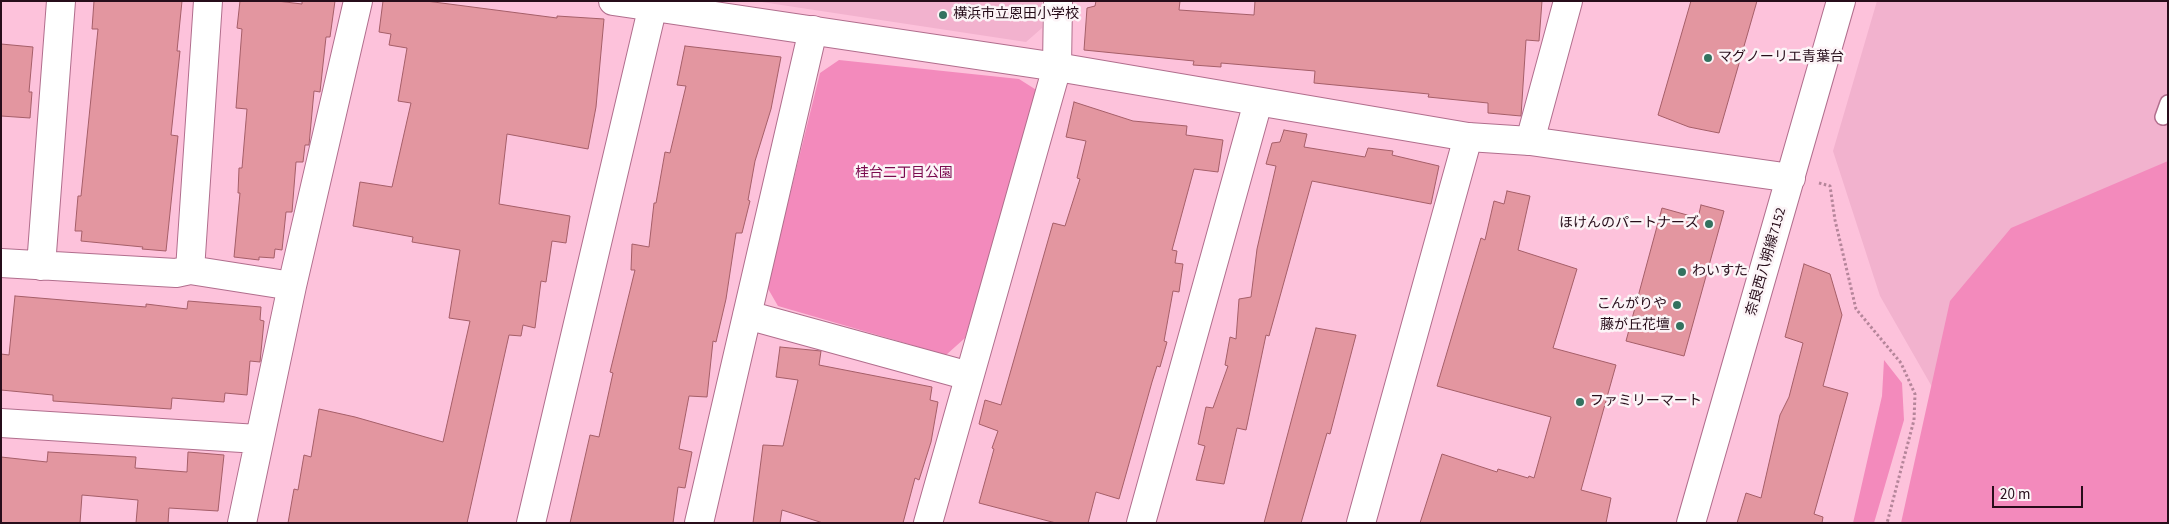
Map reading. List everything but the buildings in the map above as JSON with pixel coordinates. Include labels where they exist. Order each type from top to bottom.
[{"type":"street","points":[[41,266],[61,1]]},
{"type":"street","points":[[190,270],[208,1]]},
{"type":"street","points":[[242,523],[258,439],[292,286],[358,1]]},
{"type":"street","points":[[613,1],[654,4],[1057,67],[1468,137],[1530,141],[1791,178]]},
{"type":"street","points":[[928,523],[1057,67],[1058,1]]},
{"type":"street","points":[[1530,141],[1568,1]]},
{"type":"street","name":"奈良西八朔線7152","points":[[1692,523],[1841,1]]},
{"type":"street","points":[[531,523],[654,4]]},
{"type":"street","points":[[699,523],[813,30]]},
{"type":"street","points":[[1141,523],[1258,102]]},
{"type":"street","points":[[1361,523],[1468,137]]},
{"type":"street","points":[[1,263],[176,274],[190,270],[292,286]]},
{"type":"street","points":[[747,315],[969,376]]},
{"type":"street","points":[[1,423],[258,439]]},
{"type":"path","points":[[1819,184],[1830,186],[1835,220],[1856,309],[1901,363],[1915,394],[1914,420],[1887,523]]},
{"type":"shaded area","name":"横浜市立恩田小学校","points":[[755,1],[1042,1],[1042,28],[1026,42]]},
{"type":"shaded area","points":[[1877,1],[2168,1],[2168,523],[2010,523],[1880,296],[1833,151]]},
{"type":"green space","name":"桂台二丁目公園","points":[[839,60],[1019,79],[1038,91],[965,338],[946,355],[778,306],[767,287],[820,73]]},
{"type":"green space","points":[[2168,161],[2168,523],[1901,523],[1950,301],[2011,228]]},
{"type":"green space","points":[[1884,360],[1902,383],[1904,420],[1874,523],[1853,523],[1882,396]]},
{"type":"place","name":"横浜市立恩田小学校","points":[[943,15]]},
{"type":"place","name":"マグノーリエ青葉台","points":[[1708,58]]},
{"type":"place","name":"ほけんのパートナーズ","points":[[1709,224]]},
{"type":"place","name":"わいすた","points":[[1682,272]]},
{"type":"place","name":"こんがりや","points":[[1677,305]]},
{"type":"place","name":"藤が丘花壇","points":[[1680,326]]},
{"type":"place","name":"ファミリーマート","points":[[1580,402]]}]
